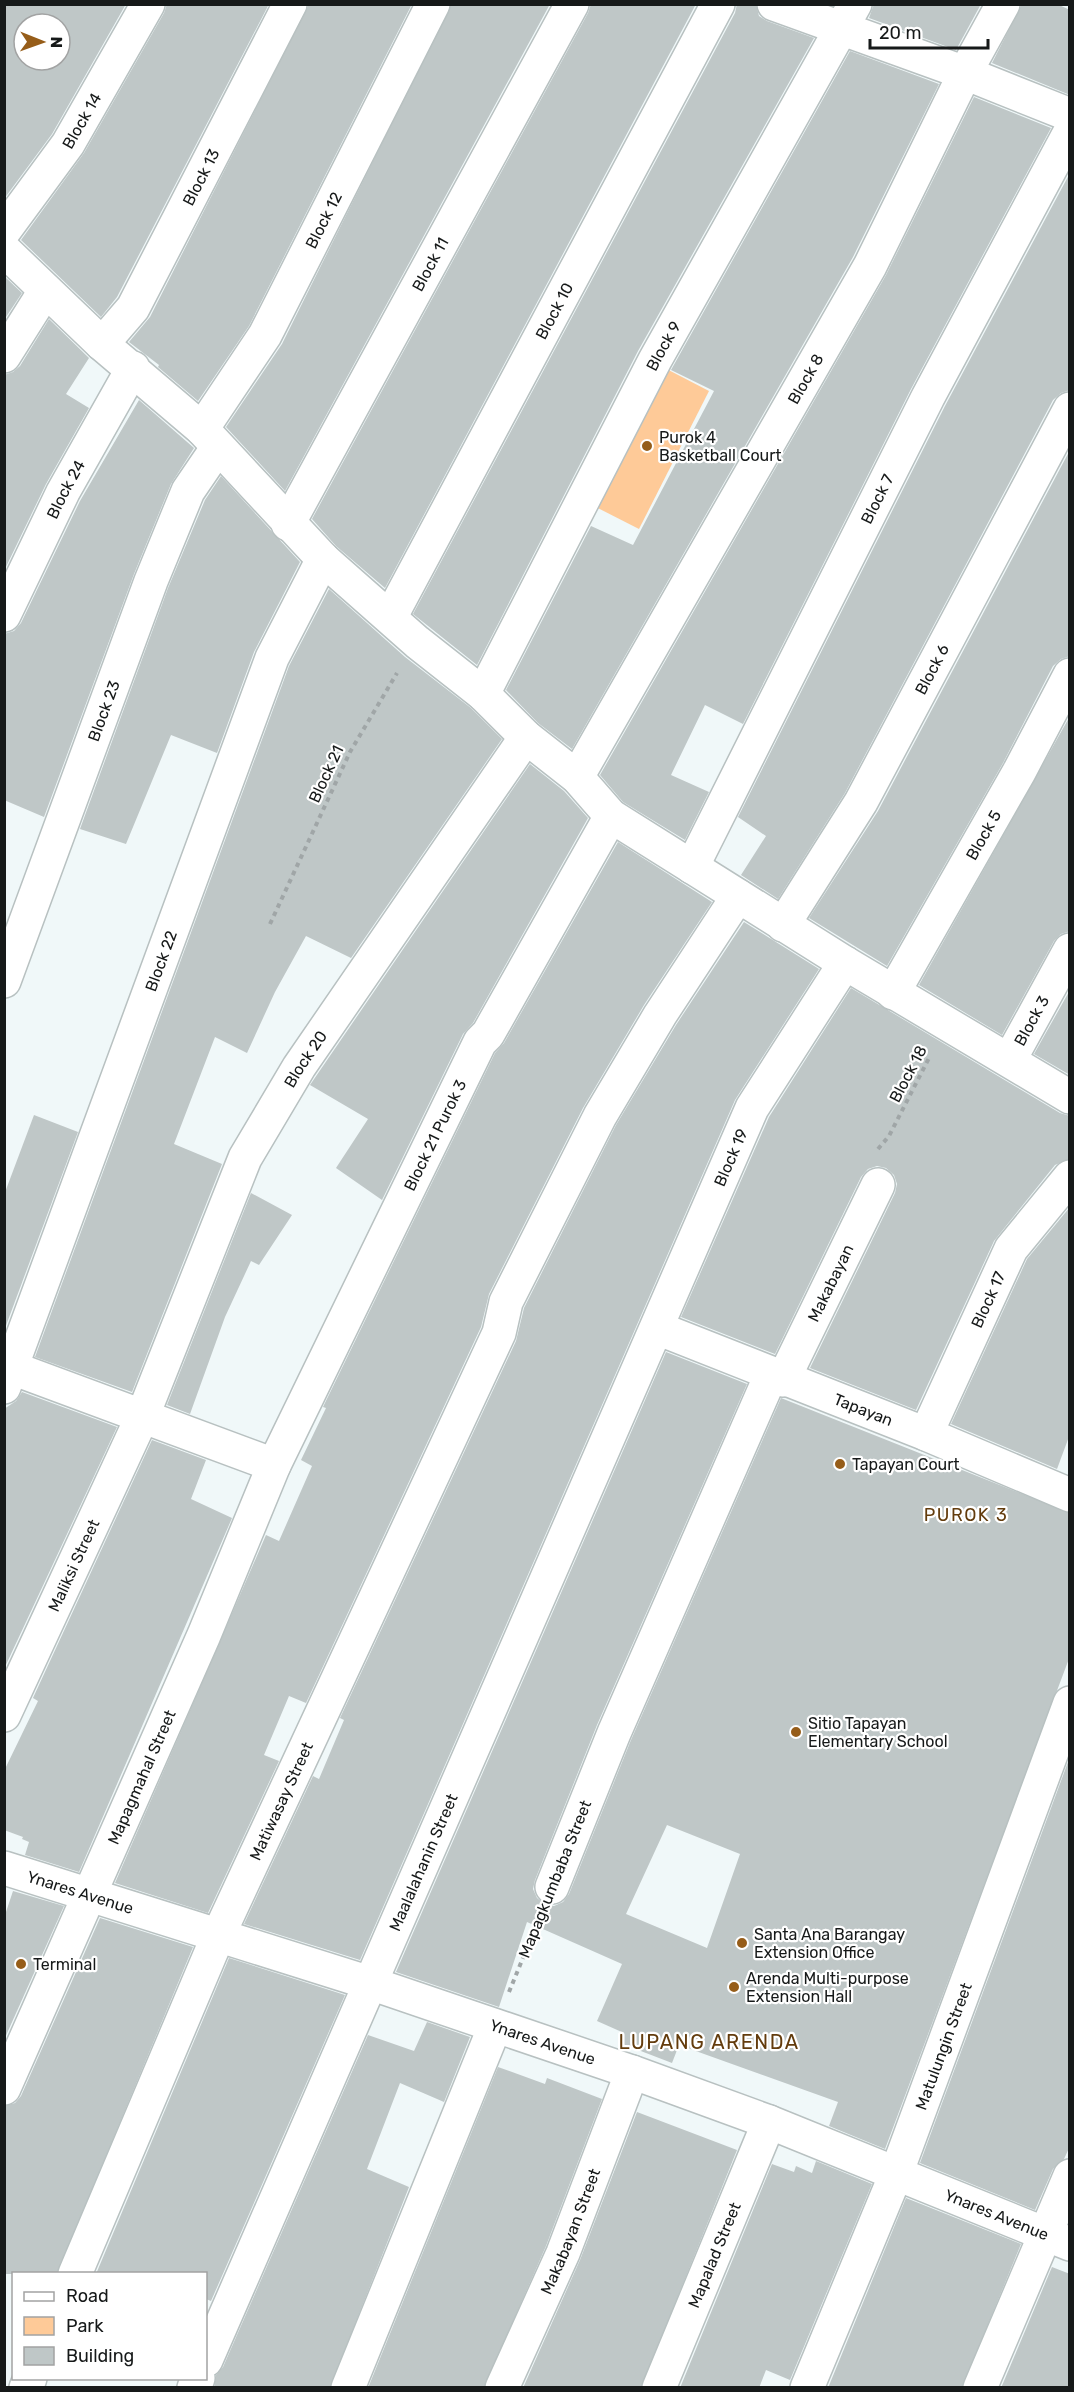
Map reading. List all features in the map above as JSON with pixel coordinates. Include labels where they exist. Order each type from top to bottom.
[{"type":"street","name":"Block 14","points":[[4,231],[68,144],[148,4]]},
{"type":"street","name":"Block 13","points":[[102,344],[133,308],[290,4]]},
{"type":"street","name":"Block 12","points":[[210,438],[265,335],[433,4]]},
{"type":"street","name":"Block 11","points":[[288,524],[572,4]]},
{"type":"street","name":"Block 10","points":[[391,616],[718,4]]},
{"type":"street","points":[[774,4],[849,18],[965,73],[1070,115]]},
{"type":"street","name":"Block 8","points":[[577,777],[870,266],[965,73],[1003,4]]},
{"type":"street","name":"Block 9","points":[[483,694],[655,360],[849,18]]},
{"type":"street","name":"Block 7","points":[[692,867],[928,397],[1070,132]]},
{"type":"street","points":[[4,250],[102,344],[133,368],[210,438],[323,560],[391,616],[417,642],[483,694],[526,737],[577,777],[611,816],[893,993],[1010,1059],[1070,1097]]},
{"type":"street","points":[[4,356],[45,291]]},
{"type":"street","name":"Block 24","points":[[4,615],[63,492],[133,368]]},
{"type":"street","name":"Block 6","points":[[783,924],[861,802],[1070,409]]},
{"type":"street","name":"Block 23","points":[[4,981],[151,581],[210,438]]},
{"type":"street","name":"Block 22","points":[[8,1373],[272,658],[323,560]]},
{"type":"street","name":"Block 5","points":[[893,993],[1019,771],[1070,675]]},
{"type":"street","name":"Block 20","points":[[143,1415],[245,1158],[299,1067],[526,737]]},
{"type":"street","name":"Block 21 Purok 3","points":[[274,1465],[480,1042],[488,1034],[611,816]]},
{"type":"street","name":"Matiwasay Street","points":[[76,2272],[218,1936],[499,1333],[506,1302],[600,1116],[660,1015],[738,896]]},
{"type":"street","name":"Block 3","points":[[1010,1059],[1070,950]]},
{"type":"street","name":"Block 19","points":[[640,1365],[752,1108],[845,963]]},
{"type":"street","name":"Block 17","points":[[926,1434],[1011,1249],[1070,1177]]},
{"type":"street","name":"Makabayan","points":[[777,1378],[878,1185]]},
{"type":"street","name":"Tapayan","points":[[657,1328],[777,1378],[1067,1487]]},
{"type":"street","name":"Maalalahanin Street","points":[[207,2358],[640,1365]]},
{"type":"street","points":[[8,1373],[143,1415],[274,1465]]},
{"type":"street","name":"Mapagkumbaba Street","points":[[552,1887],[614,1733],[777,1378]]},
{"type":"street","name":"Maliksi Street","points":[[4,1715],[143,1415]]},
{"type":"street","name":"Mapagmahal Street","points":[[4,2088],[204,1635],[274,1465]]},
{"type":"street","name":"Matulungin Street","points":[[807,2388],[896,2175],[1070,1703]]},
{"type":"street","name":"Ynares Avenue","points":[[4,1868],[370,1983],[632,2072],[770,2122],[1056,2239]]},
{"type":"street","points":[[348,2388],[495,2026]]},
{"type":"street","name":"Makabayan Street","points":[[502,2388],[563,2253],[632,2072]]},
{"type":"street","name":"Mapalad Street","points":[[659,2388],[770,2122]]},
{"type":"street","points":[[980,2388],[1056,2239],[1070,2176]]},
{"type":"path","name":"Block 21","points":[[270,924],[350,752],[417,642]]},
{"type":"path","name":"Block 18","points":[[889,1136],[947,1024]]},
{"type":"path","name":"Mapagkumbaba Street","points":[[495,2026],[552,1887]]},
{"type":"green space","name":"Purok 4 Basketball Court","points":[[655,363],[709,391],[639,529],[584,501]]},
{"type":"building","points":[[4,4],[126,4],[52,134],[4,199]]},
{"type":"building","points":[[167,4],[269,4],[117,297],[101,317],[21,240],[84,153]]},
{"type":"building","points":[[309,4],[412,4],[249,326],[198,401],[158,367],[159,365],[129,342],[150,317]]},
{"type":"building","points":[[451,4],[550,4],[285,491],[226,427],[282,344]]},
{"type":"building","points":[[591,4],[696,4],[385,588],[336,546],[312,519]]},
{"type":"building","points":[[737,4],[756,4],[759,16],[767,21],[814,38],[638,351],[477,665],[413,614],[735,13]]},
{"type":"building","points":[[874,4],[981,4],[956,50],[869,18]]},
{"type":"building","points":[[1022,4],[1057,4],[1070,10],[1070,95],[992,63]]},
{"type":"building","points":[[850,51],[939,84],[853,257],[572,749],[538,723],[506,690],[591,526],[633,545],[714,391],[671,370]]},
{"type":"building","points":[[974,97],[1051,128],[911,389],[743,724],[705,705],[671,775],[709,792],[685,840],[623,802],[600,775],[886,275]]},
{"type":"building","points":[[1070,173],[1070,390],[1061,393],[1053,400],[845,793],[778,899],[741,875],[766,836],[738,817],[945,406]]},
{"type":"building","points":[[4,276],[22,293],[4,320]]},
{"type":"building","points":[[49,319],[89,358],[66,394],[89,408],[46,484],[4,571],[4,375],[20,366]]},
{"type":"building","points":[[139,400],[194,448],[171,484],[134,574],[44,817],[4,800],[4,634],[14,631],[21,623],[80,501]]},
{"type":"building","points":[[1070,450],[1070,656],[1061,659],[1053,666],[1003,763],[887,966],[809,918],[878,811]]},
{"type":"building","points":[[221,476],[300,562],[254,652],[217,753],[171,735],[126,844],[80,829],[168,588],[205,500]]},
{"type":"building","points":[[329,589],[405,657],[471,708],[502,739],[351,958],[306,936],[275,992],[247,1053],[215,1037],[174,1144],[222,1164],[132,1392],[35,1357],[289,666]]},
{"type":"building","points":[[1070,716],[1070,931],[1061,934],[1054,941],[1002,1035],[919,985]]},
{"type":"building","points":[[530,764],[564,791],[588,818],[473,1023],[463,1034],[382,1200],[336,1168],[368,1119],[310,1085]]},
{"type":"building","points":[[618,842],[712,902],[644,1005],[583,1108],[489,1294],[481,1327],[306,1703],[289,1696],[264,1755],[279,1761],[208,1913],[115,1883],[266,1535],[279,1541],[312,1466],[301,1460],[326,1408],[323,1407],[495,1053],[504,1043]]},
{"type":"building","points":[[744,922],[819,969],[735,1100],[360,1960],[244,1924],[313,1776],[319,1779],[344,1720],[340,1718],[516,1341],[524,1308],[616,1125],[676,1025]]},
{"type":"building","points":[[851,988],[1060,1113],[1070,1116],[1070,1159],[1055,1165],[994,1241],[916,1410],[810,1368],[895,1193],[897,1184],[894,1175],[886,1168],[877,1166],[868,1169],[861,1177],[775,1354],[681,1317],[769,1117]]},
{"type":"building","points":[[1070,990],[1070,1075],[1034,1054]]},
{"type":"building","points":[[34,1115],[78,1132],[4,1331],[4,1195]]},
{"type":"building","points":[[251,1193],[292,1215],[259,1265],[251,1261],[225,1317],[190,1414],[167,1405]]},
{"type":"building","points":[[1070,1207],[1070,1434],[1057,1469],[951,1424],[1027,1259]]},
{"type":"building","points":[[666,1352],[747,1384],[597,1725],[535,1880],[533,1889],[537,1898],[546,1905],[554,1906],[563,1902],[569,1894],[631,1740],[781,1398],[1070,1513],[1070,1656],[885,2149],[829,2126],[838,2102],[679,2045],[672,2063],[620,2043],[624,2033],[597,2021],[622,1964],[527,1922],[499,2007],[396,1972]],"holes":[[[667,1825],[740,1854],[707,1948],[626,1914]]]},
{"type":"building","points":[[22,1392],[117,1427],[4,1669],[4,1409],[16,1401]]},
{"type":"building","points":[[152,1440],[206,1460],[191,1499],[232,1518],[79,1872],[25,1855],[29,1842],[22,1839],[23,1837],[4,1830],[4,1771],[38,1701],[33,1698]]},
{"type":"building","points":[[1068,1762],[1070,2146],[1064,2159],[1053,2169],[1035,2210],[920,2163]]},
{"type":"building","points":[[13,1891],[64,1906],[4,2040],[4,1918]]},
{"type":"building","points":[[100,1918],[193,1947],[58,2272],[4,2274],[4,2106],[15,2103],[21,2096]]},
{"type":"building","points":[[229,1958],[345,1995],[211,2301],[207,2299],[207,2272],[97,2272]]},
{"type":"building","points":[[427,2022],[470,2037],[444,2102],[400,2083],[367,2169],[409,2187],[330,2388],[214,2388],[216,2375],[223,2367],[368,2035],[414,2051]]},
{"type":"building","points":[[498,2067],[545,2084],[547,2078],[602,2099],[546,2246],[484,2388],[368,2388]]},
{"type":"building","points":[[637,2112],[737,2150],[641,2388],[523,2388],[580,2260]]},
{"type":"building","points":[[816,2161],[872,2184],[790,2380],[766,2370],[759,2388],[680,2388],[772,2164],[794,2172],[796,2166],[812,2173]]},
{"type":"building","points":[[906,2198],[1021,2244],[962,2388],[828,2388]]},
{"type":"building","points":[[1052,2267],[1070,2274],[1070,2388],[1001,2388]]},
{"type":"place","name":"Purok 4 Basketball Court","points":[[647,446]]},
{"type":"place","name":"Tapayan Court","points":[[840,1464]]},
{"type":"place","name":"Sitio Tapayan Elementary School","points":[[796,1732]]},
{"type":"place","name":"Santa Ana Barangay Extension Office","points":[[742,1943]]},
{"type":"place","name":"Terminal","points":[[21,1964]]},
{"type":"place","name":"Arenda Multi-purpose Extension Hall","points":[[734,1987]]},
{"type":"district","name":"PUROK 3","points":[[966,1515]]},
{"type":"district","name":"LUPANG ARENDA","points":[[709,2042]]}]
